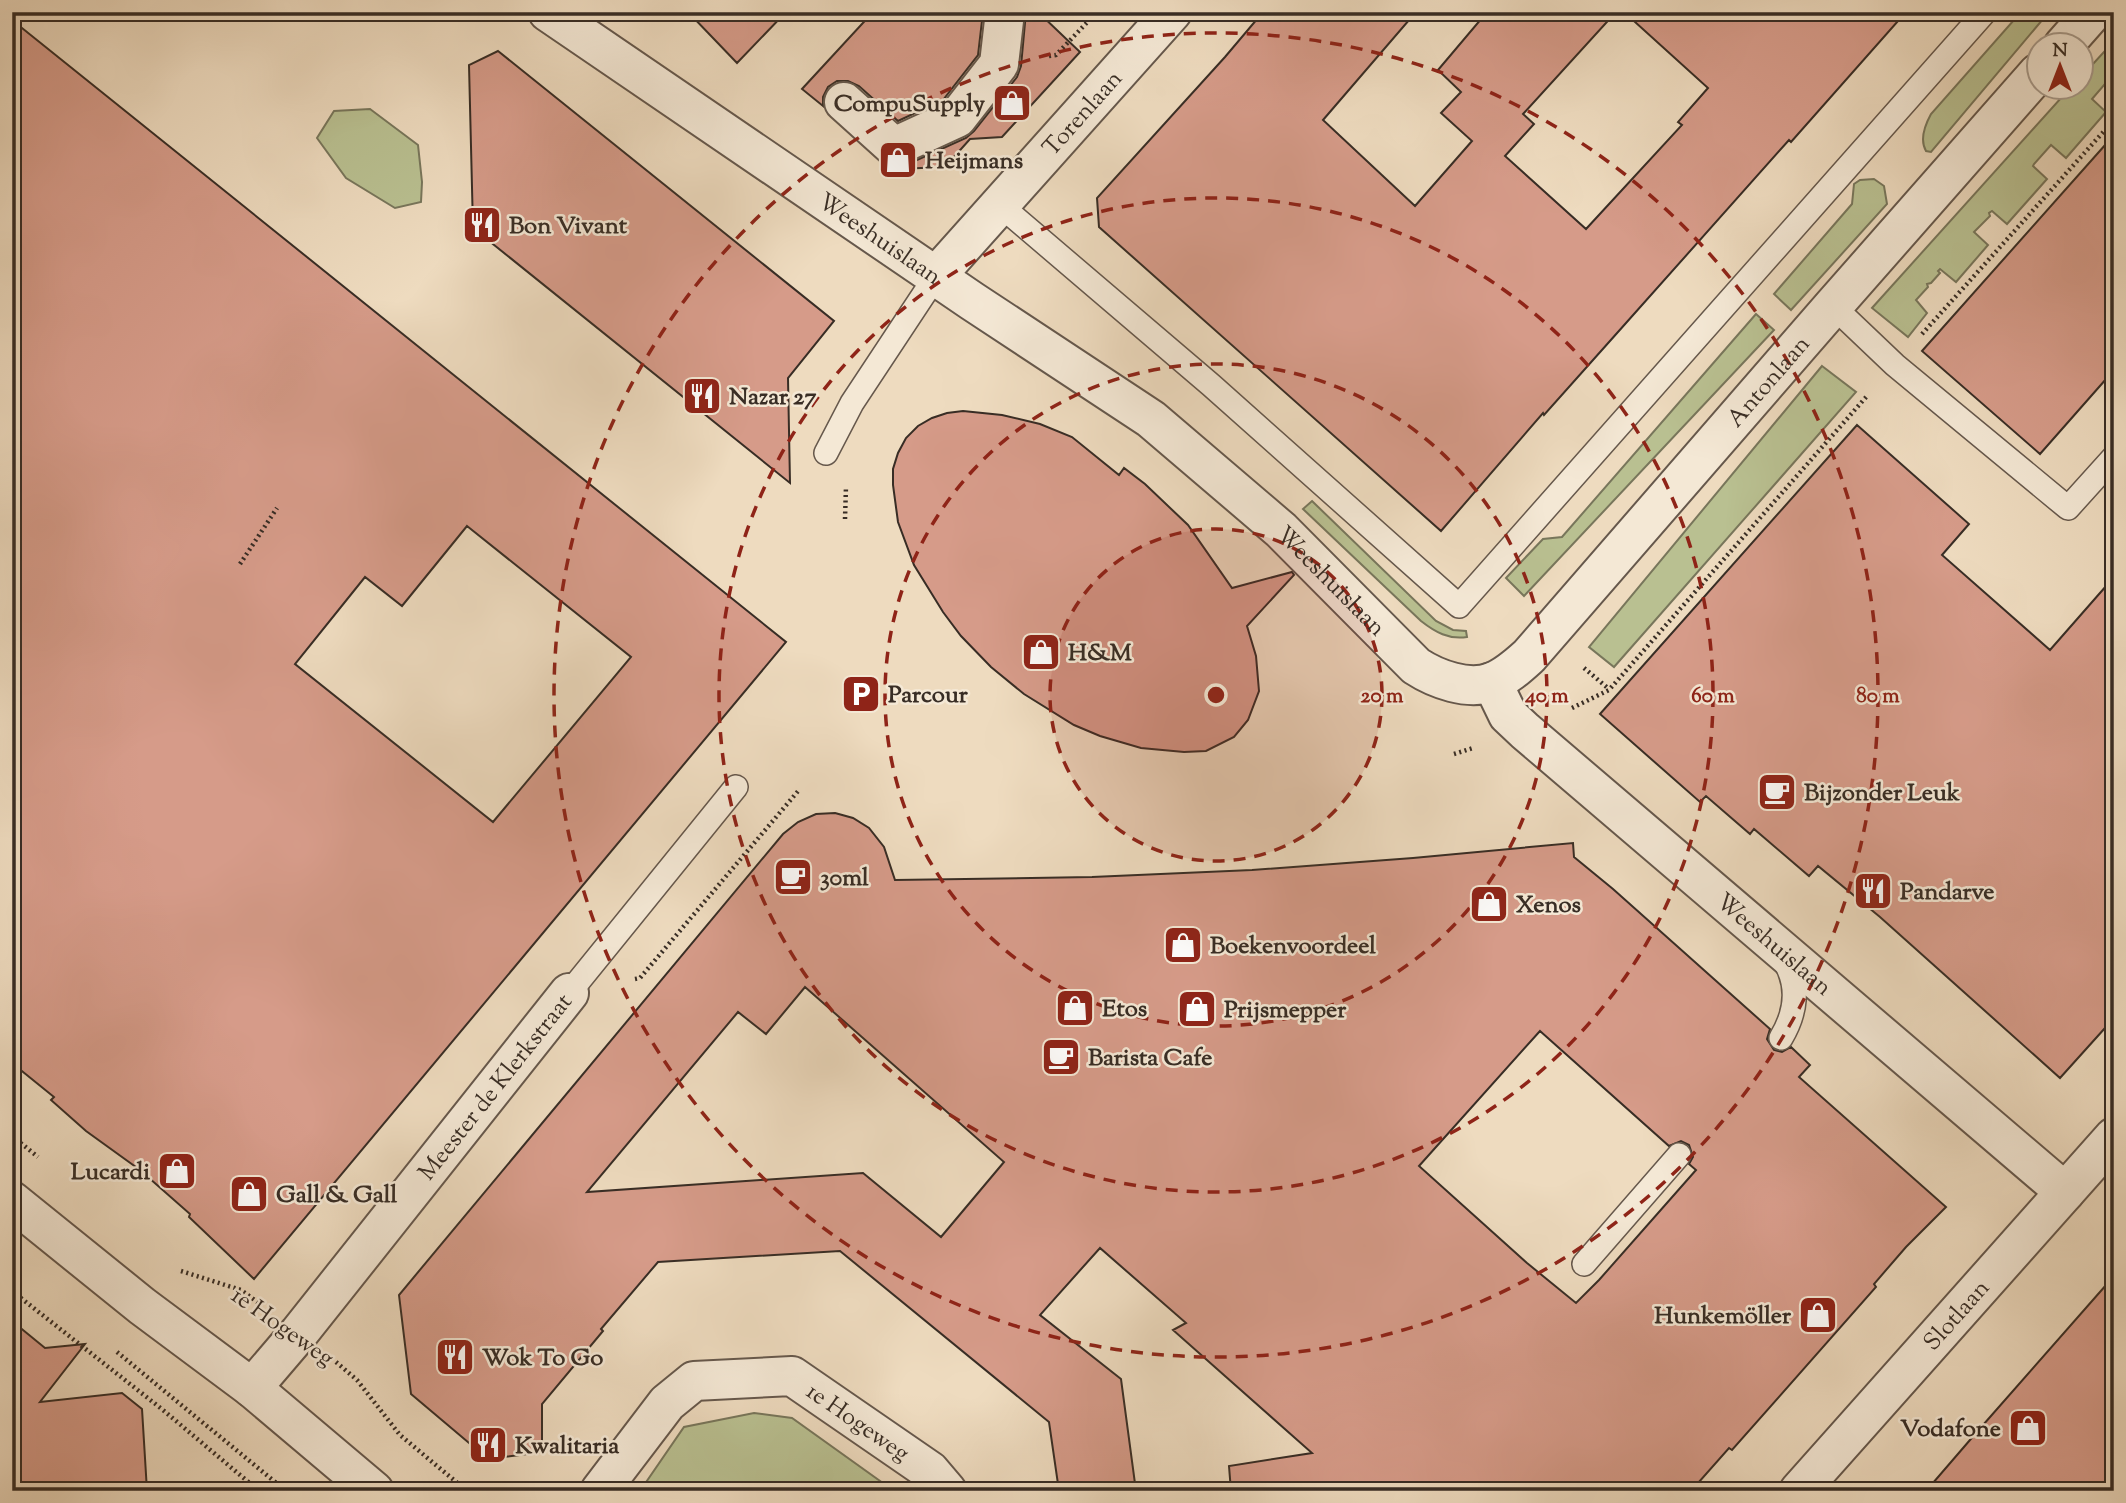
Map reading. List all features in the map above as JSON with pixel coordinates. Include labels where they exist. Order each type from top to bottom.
[{"type":"street","name":"Weeshuislaan","points":[[548,12],[707,123],[1151,419],[1281,530],[1416,666],[1430,675],[1453,682],[1473,685],[1492,682],[1508,715],[1525,731],[2065,1192]]},
{"type":"street","points":[[845,102],[894,148],[957,118],[999,64],[1004,12]]},
{"type":"street","name":"Torenlaan","points":[[936,276],[1172,12]]},
{"type":"street","points":[[2075,32],[2093,12]]},
{"type":"street","name":"Antonlaan","points":[[1492,682],[1513,671],[1529,656],[2024,91]]},
{"type":"street","name":"Meester de Klerkstraat","points":[[252,1388],[299,1333],[569,993]]},
{"type":"street","name":"Slotlaan","points":[[1799,1491],[2114,1137]]},
{"type":"street","points":[[12,1201],[142,1306],[252,1388],[374,1491]]},
{"type":"street","name":"1e Hogeweg","points":[[600,1491],[667,1403],[694,1381],[792,1376],[930,1471],[947,1491]]},
{"type":"lane","points":[[1000,205],[1211,385],[1460,606],[1986,12]]},
{"type":"lane","points":[[826,453],[852,402],[936,276]]},
{"type":"lane","points":[[1833,306],[1895,365],[2068,508],[2114,457]]},
{"type":"lane","name":"Meester de Klerkstraat","points":[[569,993],[736,787]]},
{"type":"lane","points":[[1759,931],[1785,961],[1794,979],[1794,1006],[1790,1023],[1780,1038]]},
{"type":"lane","points":[[1584,1264],[1679,1155]]},
{"type":"path","points":[[1055,55],[1097,12]]},
{"type":"path","points":[[1525,731],[1609,690],[2114,120]]},
{"type":"path","points":[[240,564],[277,508]]},
{"type":"path","points":[[12,1136],[43,1161]]},
{"type":"path","name":"1e Hogeweg","points":[[172,1264],[180,1271],[242,1290],[299,1333],[357,1380],[400,1435],[467,1491]]},
{"type":"path","points":[[12,1291],[163,1410],[259,1491]]},
{"type":"path","points":[[116,1352],[286,1491]]},
{"type":"green space","points":[[2021,12],[2049,12],[2032,32],[2024,32],[2024,42],[1931,152],[1926,151],[1923,137],[1931,114]]},
{"type":"green space","points":[[2114,41],[2114,81],[2110,78],[2094,97],[2094,63]]},
{"type":"green space","points":[[2094,101],[2106,112],[2066,158],[2051,145],[2034,164],[2047,179],[2007,224],[1992,211],[1989,213],[1990,216],[1974,232],[1988,245],[1956,282],[1940,269],[1938,271],[1940,273],[1927,284],[1928,287],[1916,300],[1927,313],[1908,337],[1872,308],[2057,102]]},
{"type":"green space","points":[[370,109],[418,145],[421,202],[395,208],[346,178],[317,138],[334,111]]},
{"type":"green space","points":[[1874,179],[1884,186],[1887,204],[1791,310],[1774,294],[1852,204],[1854,184],[1860,180]]},
{"type":"green space","points":[[1756,314],[1774,330],[1524,596],[1506,578],[1543,539],[1562,537]]},
{"type":"green space","points":[[1822,366],[1856,392],[1614,667],[1589,647]]},
{"type":"green space","points":[[1312,501],[1436,621],[1453,630],[1466,631],[1467,637],[1442,634],[1421,621],[1303,509]]},
{"type":"green space","points":[[754,1413],[792,1418],[894,1491],[640,1491],[684,1427]]},
{"type":"building","points":[[688,12],[786,12],[737,63]]},
{"type":"building","points":[[873,12],[983,12],[978,55],[943,100],[898,121],[859,86],[848,81],[837,81],[828,87],[823,97],[823,106],[802,89]]},
{"type":"building","points":[[1026,12],[1038,12],[1080,52],[1002,137],[970,139],[945,167],[897,169],[966,138],[974,131],[1017,77],[1021,66]]},
{"type":"building","points":[[1263,12],[1416,12],[1323,120],[1415,206],[1472,141],[1441,113],[1461,92],[1438,70],[1487,12],[1616,12],[1523,114],[1534,124],[1505,156],[1586,229],[1682,125],[1678,122],[1708,88],[1624,12],[1906,12],[1544,415],[1543,413],[1441,531],[1099,227],[1097,198]]},
{"type":"building","points":[[12,20],[786,642],[254,1279],[189,1217],[190,1214],[140,1170],[86,1131],[51,1100],[54,1097],[12,1063]],"holes":[[[467,526],[631,657],[493,822],[295,664],[365,577],[402,606]]]},
{"type":"building","points":[[498,51],[834,321],[788,378],[790,483],[473,228],[469,65]]},
{"type":"building","points":[[2114,135],[2114,370],[2040,454],[1922,351]]},
{"type":"building","points":[[963,411],[1002,415],[1040,424],[1072,437],[1119,475],[1124,468],[1188,525],[1232,588],[1292,572],[1294,575],[1247,626],[1256,656],[1259,691],[1248,720],[1234,737],[1206,751],[1184,752],[1141,748],[1100,736],[1074,725],[1024,694],[991,667],[961,636],[914,565],[898,522],[893,469],[906,438],[918,426],[947,413]]},
{"type":"building","points":[[1857,425],[1969,524],[1942,555],[2050,650],[2114,577],[2114,1018],[2060,1078],[1880,917],[1818,866],[1809,876],[1754,829],[1750,834],[1706,796],[1700,802],[1600,714]]},
{"type":"building","points":[[835,813],[853,818],[869,828],[884,847],[895,880],[1092,877],[1252,870],[1573,843],[1574,857],[1770,1029],[1767,1039],[1774,1050],[1782,1052],[1791,1047],[1810,1065],[1799,1077],[1946,1207],[1906,1247],[1874,1284],[1876,1287],[1732,1450],[1729,1448],[1691,1491],[1231,1491],[1229,1466],[1312,1453],[1173,1330],[1186,1323],[1100,1248],[1040,1315],[1121,1379],[1136,1491],[1059,1491],[1049,1422],[840,1251],[658,1262],[542,1404],[542,1452],[488,1459],[411,1394],[399,1295],[783,834],[798,822],[816,814]],"holes":[[[805,987],[1004,1162],[941,1237],[863,1173],[587,1192],[738,1012],[766,1034]],[[1540,1031],[1669,1146],[1681,1141],[1689,1145],[1693,1157],[1689,1164],[1696,1170],[1576,1303],[1419,1166]]]},
{"type":"building","points":[[2114,1276],[2114,1491],[1926,1491],[1976,1433]]},
{"type":"building","points":[[12,1321],[45,1348],[85,1344],[40,1402],[122,1393],[142,1409],[147,1491],[12,1491]]},
{"type":"place","name":"CompuSupply","points":[[1012,103]]},
{"type":"place","name":"Heijmans","points":[[898,160]]},
{"type":"place","name":"Bon Vivant","points":[[482,225]]},
{"type":"place","name":"Nazar 27","points":[[702,396]]},
{"type":"place","name":"H&M","points":[[1041,652]]},
{"type":"place","name":"Parcour","points":[[861,694]]},
{"type":"place","name":"Bijzonder Leuk","points":[[1777,792]]},
{"type":"place","name":"30ml","points":[[793,877]]},
{"type":"place","name":"Pandarve","points":[[1873,891]]},
{"type":"place","name":"Xenos","points":[[1489,904]]},
{"type":"place","name":"Boekenvoordeel","points":[[1183,945]]},
{"type":"place","name":"Etos","points":[[1075,1008]]},
{"type":"place","name":"Prijsmepper","points":[[1197,1009]]},
{"type":"place","name":"Barista Cafe","points":[[1061,1057]]},
{"type":"place","name":"Lucardi","points":[[177,1171]]},
{"type":"place","name":"Gall & Gall","points":[[249,1194]]},
{"type":"place","name":"Hunkemöller","points":[[1818,1315]]},
{"type":"place","name":"Wok To Go","points":[[455,1357]]},
{"type":"place","name":"Vodafone","points":[[2028,1428]]},
{"type":"place","name":"Kwalitaria","points":[[488,1445]]}]
